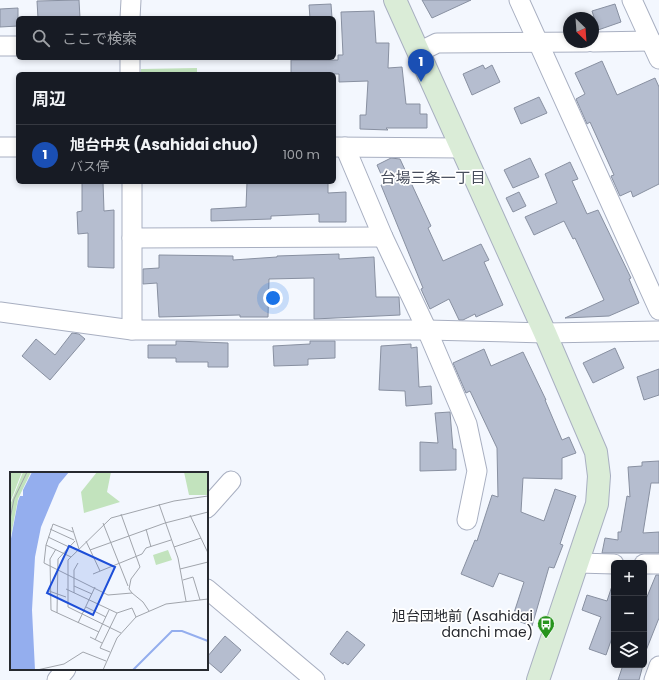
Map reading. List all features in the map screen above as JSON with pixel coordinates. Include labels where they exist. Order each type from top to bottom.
[{"type":"street","points":[[130,16],[131,0]]},
{"type":"street","points":[[395,0],[545,333],[596,452],[599,476],[597,504],[538,680]]},
{"type":"street","points":[[519,0],[537,43],[659,310]]},
{"type":"street","points":[[632,0],[659,59]]},
{"type":"street","points":[[599,42],[651,41]]},
{"type":"street","points":[[419,52],[438,43],[563,42]]},
{"type":"street","points":[[0,46],[16,46]]},
{"type":"street","points":[[130,60],[130,72]]},
{"type":"street","points":[[0,147],[16,147]]},
{"type":"street","points":[[461,148],[340,147],[427,330],[467,424],[477,471],[467,520]]},
{"type":"street","points":[[132,184],[132,330]]},
{"type":"street","points":[[132,238],[383,237]]},
{"type":"street","points":[[0,312],[132,330],[427,330],[545,333],[659,331]]},
{"type":"street","points":[[208,507],[231,481]]},
{"type":"street","points":[[578,563],[611,564]]},
{"type":"street","points":[[647,564],[659,564]]},
{"type":"street","points":[[208,590],[315,680]]},
{"type":"street","points":[[57,680],[65,670]]},
{"type":"green space","points":[[197,68],[197,72],[141,72],[141,69]]},
{"type":"building","points":[[79,0],[80,16],[38,16],[37,1]]},
{"type":"building","points":[[422,0],[471,0],[432,18]]},
{"type":"building","points":[[331,4],[332,16],[310,16],[309,5]]},
{"type":"building","points":[[615,4],[621,22],[599,30],[599,12],[592,11]]},
{"type":"building","points":[[18,8],[16,26],[0,27],[0,9]]},
{"type":"building","points":[[374,11],[376,43],[389,43],[388,68],[402,67],[406,104],[420,104],[420,114],[427,114],[427,128],[386,128],[388,130],[360,129],[360,115],[366,115],[368,81],[339,82],[339,74],[336,74],[336,72],[291,72],[291,60],[338,60],[338,55],[343,55],[341,12]]},
{"type":"building","points":[[602,61],[617,95],[655,78],[659,87],[659,184],[633,197],[631,191],[620,196],[611,176],[614,175],[590,122],[587,124],[576,99],[585,94],[575,73]]},
{"type":"building","points":[[483,65],[485,69],[492,65],[500,82],[472,95],[463,74]]},
{"type":"building","points":[[539,97],[547,113],[521,124],[514,108]]},
{"type":"building","points":[[391,158],[400,159],[431,226],[428,228],[443,261],[481,244],[489,260],[484,262],[503,305],[476,317],[475,314],[463,320],[459,320],[449,299],[430,309],[421,289],[423,288],[381,185],[385,183],[377,165]]},
{"type":"building","points":[[530,158],[539,177],[513,188],[504,170]]},
{"type":"building","points":[[570,162],[578,179],[572,181],[587,214],[598,210],[631,278],[629,279],[639,303],[609,316],[565,318],[604,300],[575,238],[573,239],[564,221],[534,235],[525,217],[557,203],[545,174]]},
{"type":"building","points":[[82,184],[103,184],[104,211],[114,210],[114,268],[88,267],[88,233],[78,234],[77,212],[82,211]]},
{"type":"building","points":[[247,184],[328,184],[328,193],[346,192],[346,222],[319,222],[319,214],[271,216],[271,219],[211,221],[211,209],[246,207]]},
{"type":"building","points":[[519,192],[526,206],[513,212],[506,198]]},
{"type":"building","points":[[339,254],[339,259],[374,257],[376,297],[399,297],[400,315],[314,319],[314,278],[269,279],[268,317],[240,317],[240,315],[159,317],[157,283],[143,284],[143,269],[159,268],[159,255],[233,256],[233,260],[277,256]]},
{"type":"building","points":[[72,333],[79,334],[85,339],[50,380],[22,356],[36,339],[55,355]]},
{"type":"building","points":[[176,341],[228,343],[228,367],[208,367],[208,362],[176,362],[176,358],[148,358],[148,345],[176,345]]},
{"type":"building","points":[[310,341],[335,341],[335,358],[308,359],[308,365],[274,366],[273,346],[310,344]]},
{"type":"building","points":[[411,344],[411,348],[417,347],[419,387],[431,386],[432,404],[406,406],[405,391],[379,390],[381,346]]},
{"type":"building","points":[[615,348],[624,368],[593,383],[583,363]]},
{"type":"building","points":[[484,349],[491,366],[523,352],[546,400],[562,440],[569,437],[576,453],[562,458],[562,479],[523,478],[521,512],[544,521],[555,489],[576,496],[560,544],[563,545],[554,568],[549,567],[532,626],[512,619],[524,582],[499,573],[493,587],[461,574],[475,540],[477,541],[492,495],[498,497],[497,448],[470,391],[466,393],[453,363]]},
{"type":"building","points":[[659,369],[659,395],[644,400],[637,377]]},
{"type":"building","points":[[450,412],[453,449],[456,449],[456,470],[420,471],[420,442],[438,443],[435,413]]},
{"type":"building","points":[[659,461],[659,483],[651,483],[643,533],[659,532],[659,553],[602,553],[605,538],[618,540],[618,532],[621,532],[627,496],[630,497],[628,467],[642,466],[642,462]]},
{"type":"building","points":[[656,575],[659,575],[659,618],[647,648],[647,632],[647,597]]},
{"type":"building","points":[[611,589],[611,641],[606,655],[589,649],[601,617],[582,610],[587,595],[607,601]]},
{"type":"building","points":[[347,631],[365,645],[348,665],[344,662],[343,664],[330,654]]},
{"type":"building","points":[[225,636],[241,650],[221,673],[208,662],[208,656]]},
{"type":"building","points":[[622,668],[642,668],[639,680],[618,680]]},
{"type":"place","name":"旭台中央 (Asahidai chuo)","points":[[421,82]]},
{"type":"place","name":"旭台団地前 (Asahidai danchi mae)","points":[[546,639]]},
{"type":"district","name":"台場三条一丁目","points":[[433,178]]}]
